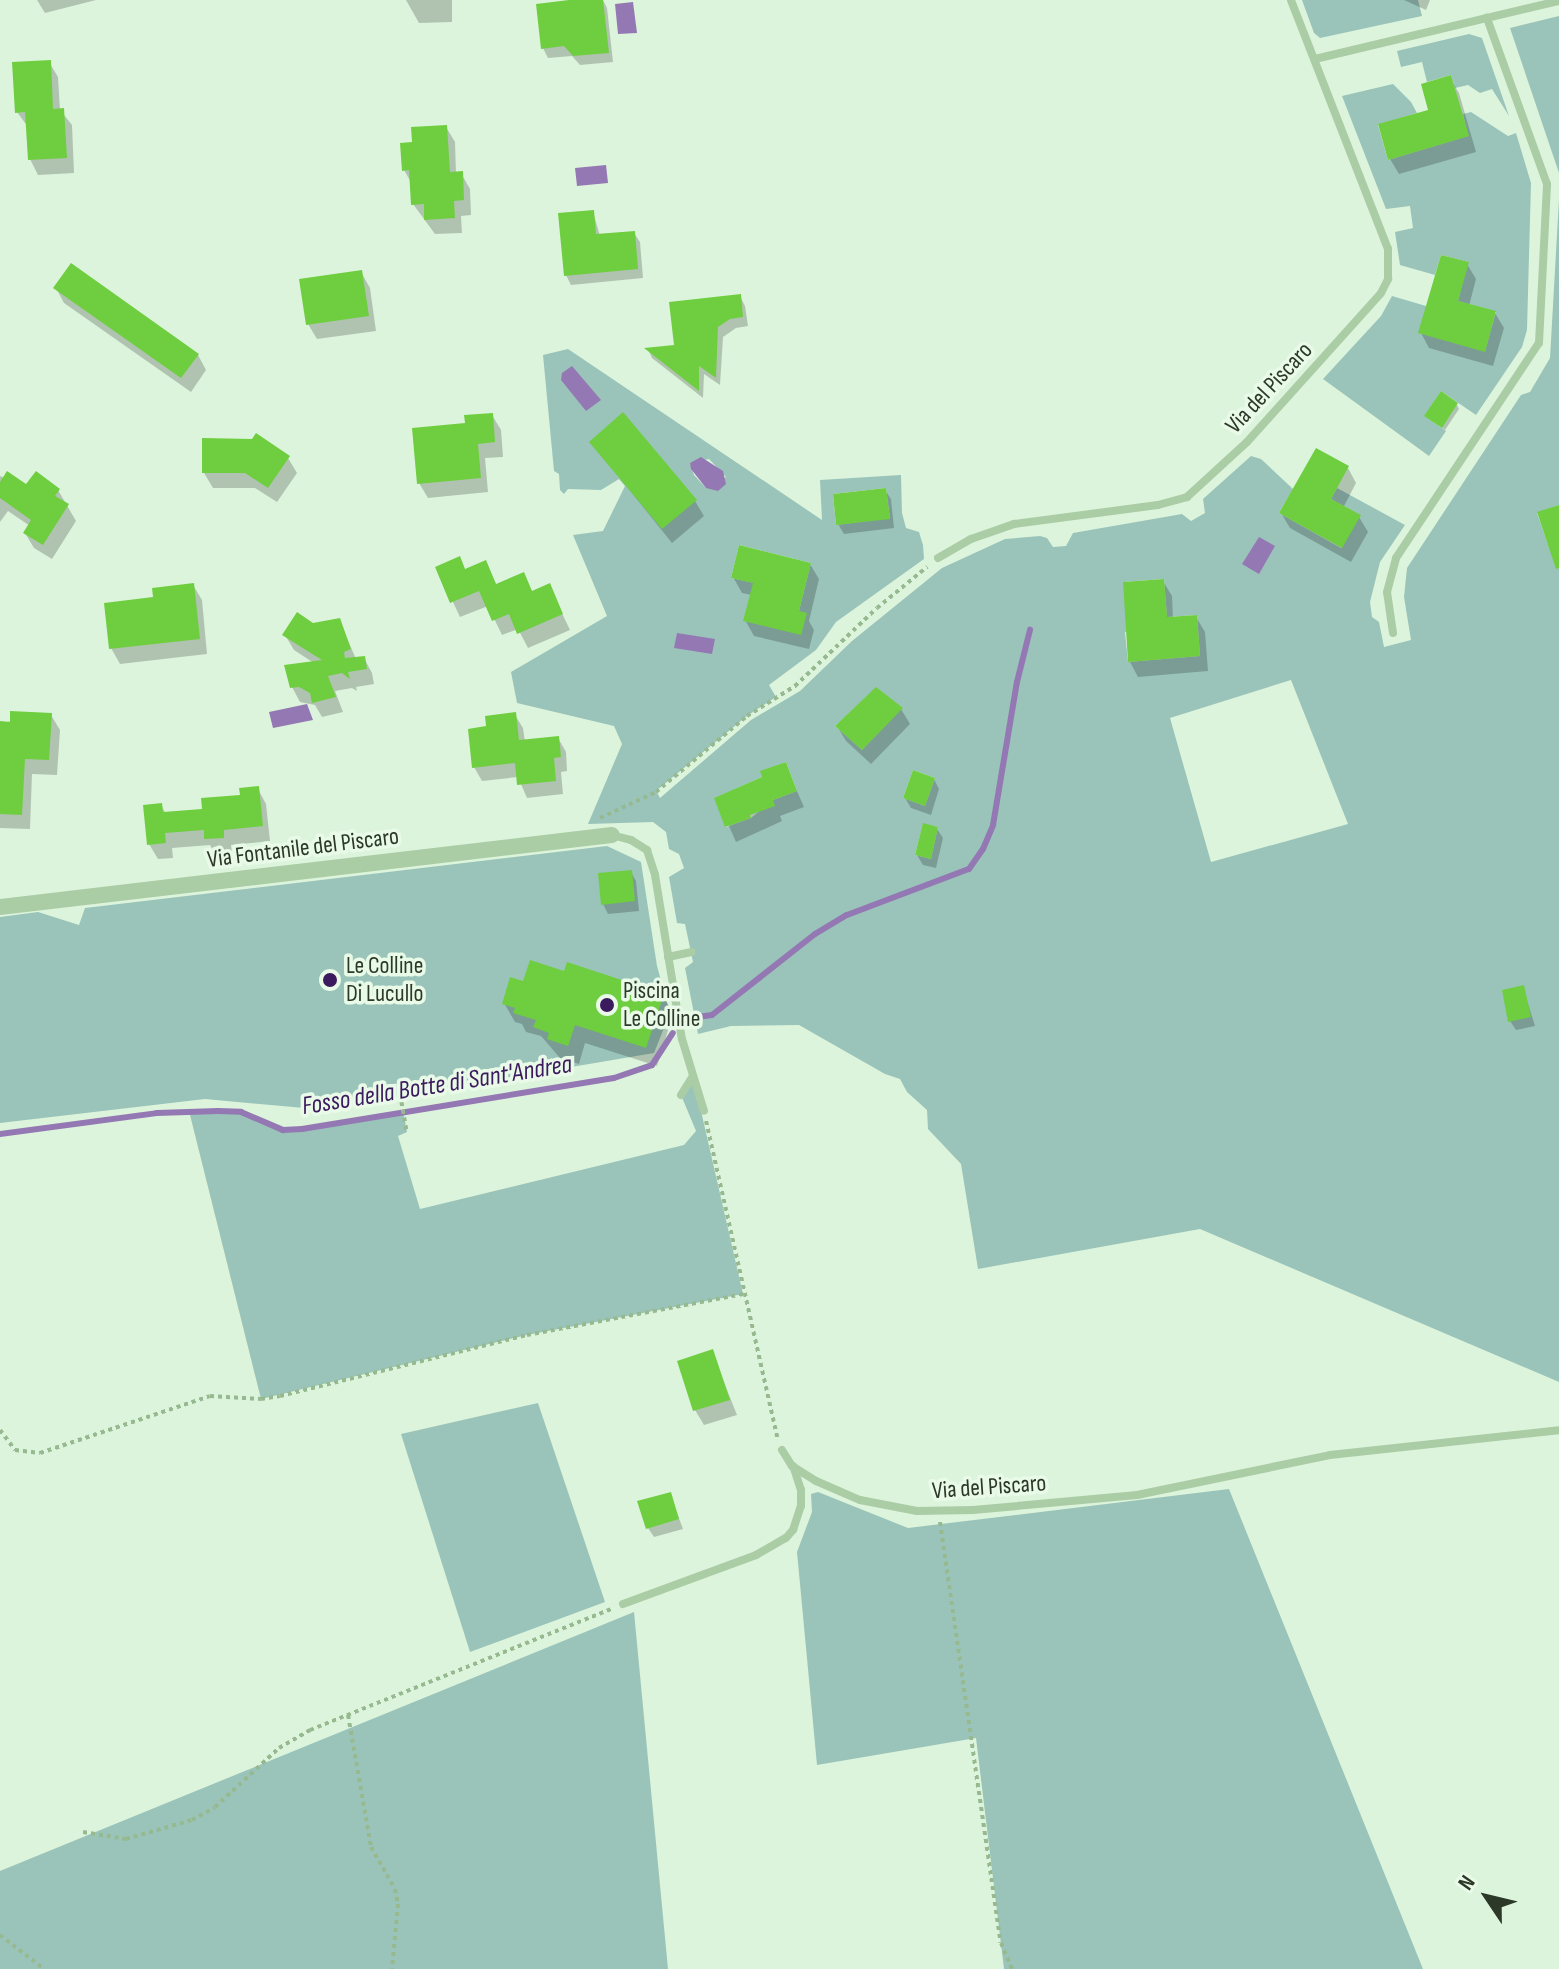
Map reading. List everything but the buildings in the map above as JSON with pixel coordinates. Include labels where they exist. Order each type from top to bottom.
[{"type":"street","name":"Via Fontanile del Piscaro","points":[[0,907],[612,835]]},
{"type":"lane","name":"Via del Piscaro","points":[[938,558],[971,539],[1014,524],[1176,502],[1187,497],[1247,442],[1371,308],[1388,279],[1388,249],[1291,0]]},
{"type":"lane","points":[[1315,59],[1559,1]]},
{"type":"lane","points":[[1393,633],[1387,592],[1396,558],[1539,343],[1547,184],[1487,18]]},
{"type":"lane","points":[[612,835],[631,840],[647,850],[655,875],[682,1039],[704,1111]]},
{"type":"lane","points":[[668,957],[691,952]]},
{"type":"lane","points":[[681,1095],[693,1076]]},
{"type":"lane","name":"Via del Piscaro","points":[[782,1450],[792,1466],[816,1481],[860,1500],[917,1511],[939,1511],[1137,1495],[1330,1455],[1559,1430]]},
{"type":"lane","points":[[623,1604],[756,1555],[786,1538],[793,1530],[801,1506],[801,1490],[792,1466]]},
{"type":"path","points":[[592,838],[596,823],[604,814],[656,792],[747,716],[795,686],[877,608],[938,558]]},
{"type":"path","points":[[400,1094],[407,1132]]},
{"type":"path","points":[[704,1111],[772,1425],[782,1450]]},
{"type":"path","points":[[0,1430],[15,1450],[40,1453],[210,1396],[261,1399],[280,1396],[527,1335],[743,1294]]},
{"type":"path","points":[[939,1511],[1001,1943],[1012,1969]]},
{"type":"path","points":[[83,1832],[126,1839],[192,1820],[215,1807],[279,1748],[328,1722],[623,1604]]},
{"type":"path","points":[[348,1715],[371,1847],[395,1889],[398,1904],[392,1969]]},
{"type":"path","points":[[0,1935],[44,1969]]},
{"type":"shaded area","points":[[1302,0],[1418,0],[1422,16],[1320,38],[1314,33]]},
{"type":"shaded area","points":[[633,2],[637,33],[618,34],[615,4]]},
{"type":"shaded area","points":[[1559,16],[1559,173],[1510,28]]},
{"type":"shaded area","points":[[1469,34],[1482,38],[1509,116],[1492,89],[1480,93],[1468,85],[1455,88],[1451,75],[1427,82],[1422,62],[1401,67],[1397,51]]},
{"type":"shaded area","points":[[1393,84],[1417,113],[1378,125],[1388,160],[1468,136],[1463,114],[1471,112],[1508,136],[1516,133],[1531,183],[1527,330],[1522,347],[1476,415],[1441,391],[1425,416],[1446,431],[1429,456],[1323,379],[1381,316],[1392,296],[1426,306],[1485,351],[1496,312],[1458,301],[1468,262],[1441,255],[1435,275],[1400,265],[1395,232],[1413,228],[1410,206],[1386,209],[1342,96]]},
{"type":"shaded area","points":[[606,165],[608,183],[577,186],[575,168]]},
{"type":"shaded area","points":[[1559,199],[1559,505],[1537,513],[1551,553],[1559,551],[1559,1382],[1200,1229],[978,1269],[961,1164],[928,1129],[927,1110],[907,1092],[900,1079],[885,1074],[799,1025],[731,1026],[698,1034],[685,968],[693,962],[685,924],[677,923],[669,877],[684,868],[679,854],[669,849],[666,832],[653,822],[588,824],[622,744],[614,726],[517,703],[511,672],[607,616],[573,535],[603,531],[625,486],[619,479],[601,490],[568,489],[564,494],[560,490],[559,474],[554,471],[543,355],[568,349],[822,520],[820,480],[901,475],[902,513],[906,528],[919,532],[923,545],[924,559],[836,622],[816,650],[769,685],[776,697],[747,716],[656,791],[660,798],[751,720],[800,691],[852,641],[942,568],[1005,539],[1040,536],[1047,538],[1053,547],[1066,546],[1073,533],[1182,514],[1191,521],[1205,513],[1203,499],[1251,456],[1261,459],[1293,489],[1279,513],[1341,548],[1360,515],[1331,499],[1337,488],[1405,525],[1380,562],[1370,602],[1372,617],[1379,622],[1384,647],[1411,640],[1404,597],[1407,568],[1521,395],[1530,392],[1550,358]],"holes":[[[709,459],[726,477],[706,488],[694,475],[690,463]],[[886,488],[890,518],[836,525],[833,494]],[[739,545],[811,563],[799,611],[806,613],[777,605],[754,583],[731,578]],[[1164,579],[1167,617],[1197,615],[1200,656],[1128,662],[1125,632],[1134,631],[1123,582]],[[1291,680],[1348,824],[1211,862],[1170,718]],[[876,688],[902,708],[862,750],[835,726]],[[786,762],[797,791],[773,800],[751,818],[726,827],[715,798],[762,777],[761,771]],[[913,770],[935,778],[925,806],[903,798]],[[923,824],[938,827],[931,859],[915,855]]]},
{"type":"shaded area","points":[[572,366],[601,400],[586,411],[561,380],[562,373]]},
{"type":"shaded area","points":[[701,457],[723,471],[726,484],[718,491],[706,488],[691,469],[690,463]]},
{"type":"shaded area","points":[[1259,537],[1275,546],[1259,574],[1242,564]]},
{"type":"shaded area","points":[[677,633],[715,639],[712,654],[674,648]]},
{"type":"shaded area","points":[[307,704],[313,720],[273,728],[269,712]]},
{"type":"shaded area","name":"Le Colline Di Lucullo","points":[[607,846],[641,862],[657,966],[670,1013],[654,1053],[366,1102],[304,1108],[205,1099],[0,1123],[0,917],[38,912],[79,925],[85,908]]},
{"type":"shaded area","points":[[693,1076],[743,1294],[527,1335],[261,1399],[189,1111],[241,1112],[283,1130],[403,1110],[407,1132],[398,1136],[420,1209],[684,1145],[696,1131],[681,1095]]},
{"type":"shaded area","points":[[538,1403],[605,1602],[470,1652],[401,1434]]},
{"type":"shaded area","points":[[1229,1489],[1423,1969],[1004,1969],[976,1738],[817,1765],[797,1552],[812,1512],[811,1494],[818,1492],[908,1528]]},
{"type":"shaded area","points":[[634,1612],[668,1969],[0,1969],[0,1871]]},
{"type":"waterway","name":"Fosso della Botte di Sant'Andrea","points":[[691,1018],[712,1015],[815,934],[847,915],[969,869],[983,849],[993,825],[1017,682],[1030,630]]},
{"type":"waterway","name":"Fosso della Botte di Sant'Andrea","points":[[0,1134],[157,1113],[218,1111],[241,1112],[283,1130],[302,1129],[614,1078],[652,1065],[673,1033]]},
{"type":"place","name":"Le Colline Di Lucullo","points":[[330,980]]},
{"type":"place","name":"Piscina Le Colline","points":[[607,1005]]}]
